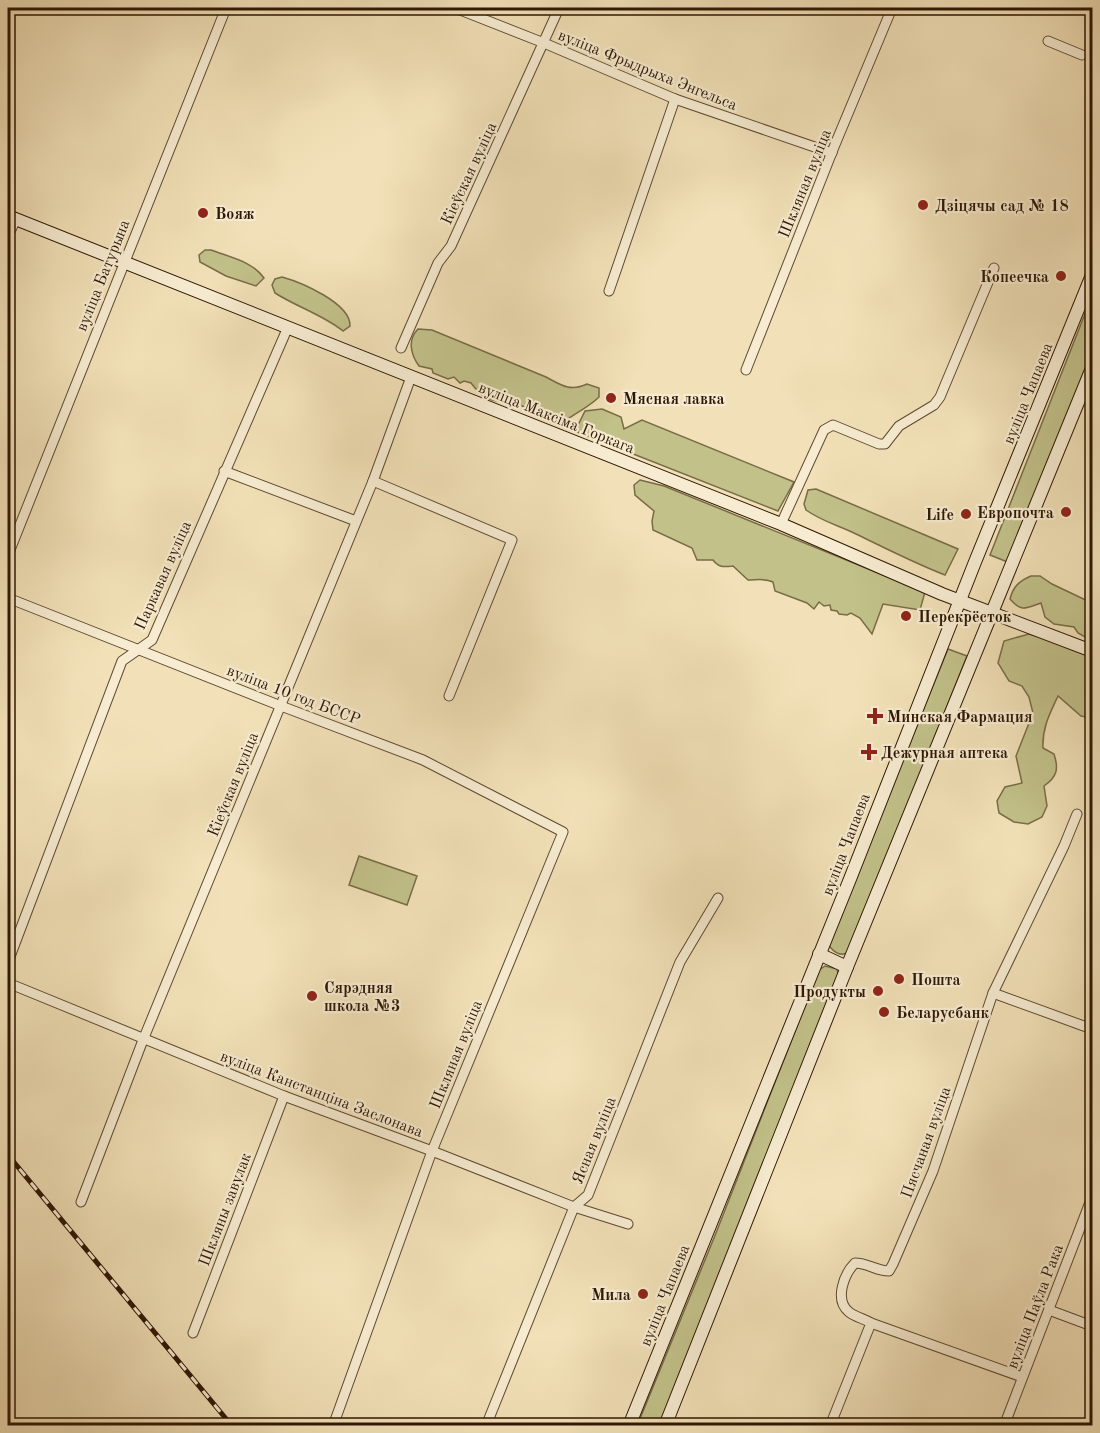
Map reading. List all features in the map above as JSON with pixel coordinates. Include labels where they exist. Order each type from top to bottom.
[{"type":"main road","name":"вуліца Максіма Горкага","points":[[12,217],[781,524],[992,613],[1092,651]]},
{"type":"main road","name":"вуліца Чапаева","points":[[629,1425],[1092,275]]},
{"type":"main road","points":[[665,1425],[848,966],[1092,368]]},
{"type":"main road","points":[[819,954],[848,966]]},
{"type":"street","name":"вуліца Батурына","points":[[8,555],[226,8]]},
{"type":"street","name":"вуліца Фрыдрыха Энгельса","points":[[455,8],[675,99],[832,153]]},
{"type":"street","name":"Кіеўская вуліца","points":[[401,348],[435,270],[451,246],[559,8]]},
{"type":"street","name":"Шкляная вуліца","points":[[746,370],[892,8]]},
{"type":"street","points":[[1048,41],[1082,55]]},
{"type":"street","points":[[609,291],[675,99]]},
{"type":"street","points":[[8,236],[12,217]]},
{"type":"street","points":[[781,524],[824,430],[828,426],[833,425],[879,444],[885,444],[899,426],[934,405],[940,397],[994,268]]},
{"type":"street","name":"Паркавая вуліца","points":[[8,962],[122,661],[152,640],[288,327]]},
{"type":"street","name":"Кіеўская вуліца","points":[[81,1203],[143,1040],[373,481],[411,377]]},
{"type":"street","points":[[224,471],[357,521]]},
{"type":"street","points":[[373,481],[512,540],[449,696]]},
{"type":"street","name":"вуліца 10 год БССР","points":[[8,598],[423,760],[562,832]]},
{"type":"street","name":"Пясчаная вуліца","points":[[872,1323],[849,1312],[841,1302],[841,1291],[849,1269],[855,1263],[863,1263],[881,1271],[889,1271],[893,1264],[933,1170],[993,993],[1064,846],[1077,814]]},
{"type":"street","name":"Шкляная вуліца","points":[[333,1425],[432,1151],[562,832]]},
{"type":"street","name":"Ясная вуліца","points":[[486,1425],[574,1207],[588,1195],[680,962],[718,898]]},
{"type":"street","name":"вуліца Канстанціна Заслонава","points":[[8,983],[284,1096],[574,1207],[628,1224]]},
{"type":"street","points":[[993,993],[1092,1029]]},
{"type":"street","name":"Шкляны завулак","points":[[193,1333],[284,1096]]},
{"type":"street","name":"вуліца Паўла Рака","points":[[1004,1425],[1092,1197]]},
{"type":"street","points":[[1049,1310],[1092,1326]]},
{"type":"street","points":[[830,1425],[872,1323],[1022,1377]]},
{"type":"shaded area","points":[[205,250],[233,257],[253,267],[264,278],[256,286],[226,276],[200,262],[199,255]]},
{"type":"shaded area","points":[[282,277],[312,289],[334,302],[348,317],[350,326],[343,331],[275,293],[272,285],[275,279]]},
{"type":"shaded area","points":[[1092,296],[1092,358],[1010,563],[990,555]]},
{"type":"shaded area","points":[[418,329],[432,330],[556,383],[571,387],[587,384],[599,388],[599,397],[561,424],[514,403],[489,399],[471,383],[464,381],[460,383],[454,377],[448,379],[433,373],[432,369],[419,366],[411,348],[412,338]]},
{"type":"shaded area","points":[[602,409],[621,417],[624,429],[642,420],[794,482],[778,511],[575,431],[585,411]]},
{"type":"shaded area","points":[[640,480],[664,486],[925,592],[920,610],[883,604],[872,634],[860,618],[851,613],[839,614],[831,610],[830,605],[824,606],[819,602],[814,609],[807,603],[775,591],[773,582],[748,580],[733,566],[722,566],[713,560],[697,560],[692,548],[653,530],[654,511],[635,495],[634,485]]},
{"type":"shaded area","points":[[816,489],[958,549],[945,575],[806,510],[804,504],[808,490]]},
{"type":"shaded area","points":[[1031,576],[1040,576],[1092,603],[1092,641],[1078,633],[1074,627],[1054,624],[1045,617],[1041,603],[1021,608],[1010,599],[1017,585]]},
{"type":"shaded area","points":[[1029,634],[1092,655],[1092,718],[1081,716],[1058,696],[1047,721],[1043,741],[1043,748],[1054,754],[1056,772],[1044,786],[1047,806],[1042,817],[1028,824],[1014,822],[999,813],[997,801],[1005,787],[1022,783],[1016,756],[1033,713],[1029,697],[1022,686],[1009,681],[998,663],[1004,641]]},
{"type":"shaded area","points":[[948,649],[967,656],[849,952],[838,954],[830,947],[829,940]]},
{"type":"shaded area","points":[[359,856],[417,876],[407,905],[349,885]]},
{"type":"shaded area","points":[[825,966],[837,969],[839,977],[662,1425],[637,1426],[716,1233],[819,970]]},
{"type":"railway","points":[[8,1155],[232,1426]]},
{"type":"place","name":"Дзіцячы сад № 18","points":[[923,205]]},
{"type":"place","name":"Вояж","points":[[203,213]]},
{"type":"place","name":"Копеечка","points":[[1061,276]]},
{"type":"place","name":"Мясная лавка","points":[[611,398]]},
{"type":"place","name":"Европочта","points":[[1066,512]]},
{"type":"place","name":"Life","points":[[966,514]]},
{"type":"place","name":"Перекрёсток","points":[[906,616]]},
{"type":"place","name":"Минская Фармация","points":[[875,716]]},
{"type":"place","name":"Дежурная аптека","points":[[869,752]]},
{"type":"place","name":"Пошта","points":[[899,979]]},
{"type":"place","name":"Продукты","points":[[878,991]]},
{"type":"place","name":"Сярэдняя школа №3","points":[[312,996]]},
{"type":"place","name":"Беларусбанк","points":[[884,1012]]},
{"type":"place","name":"Мила","points":[[643,1294]]}]
